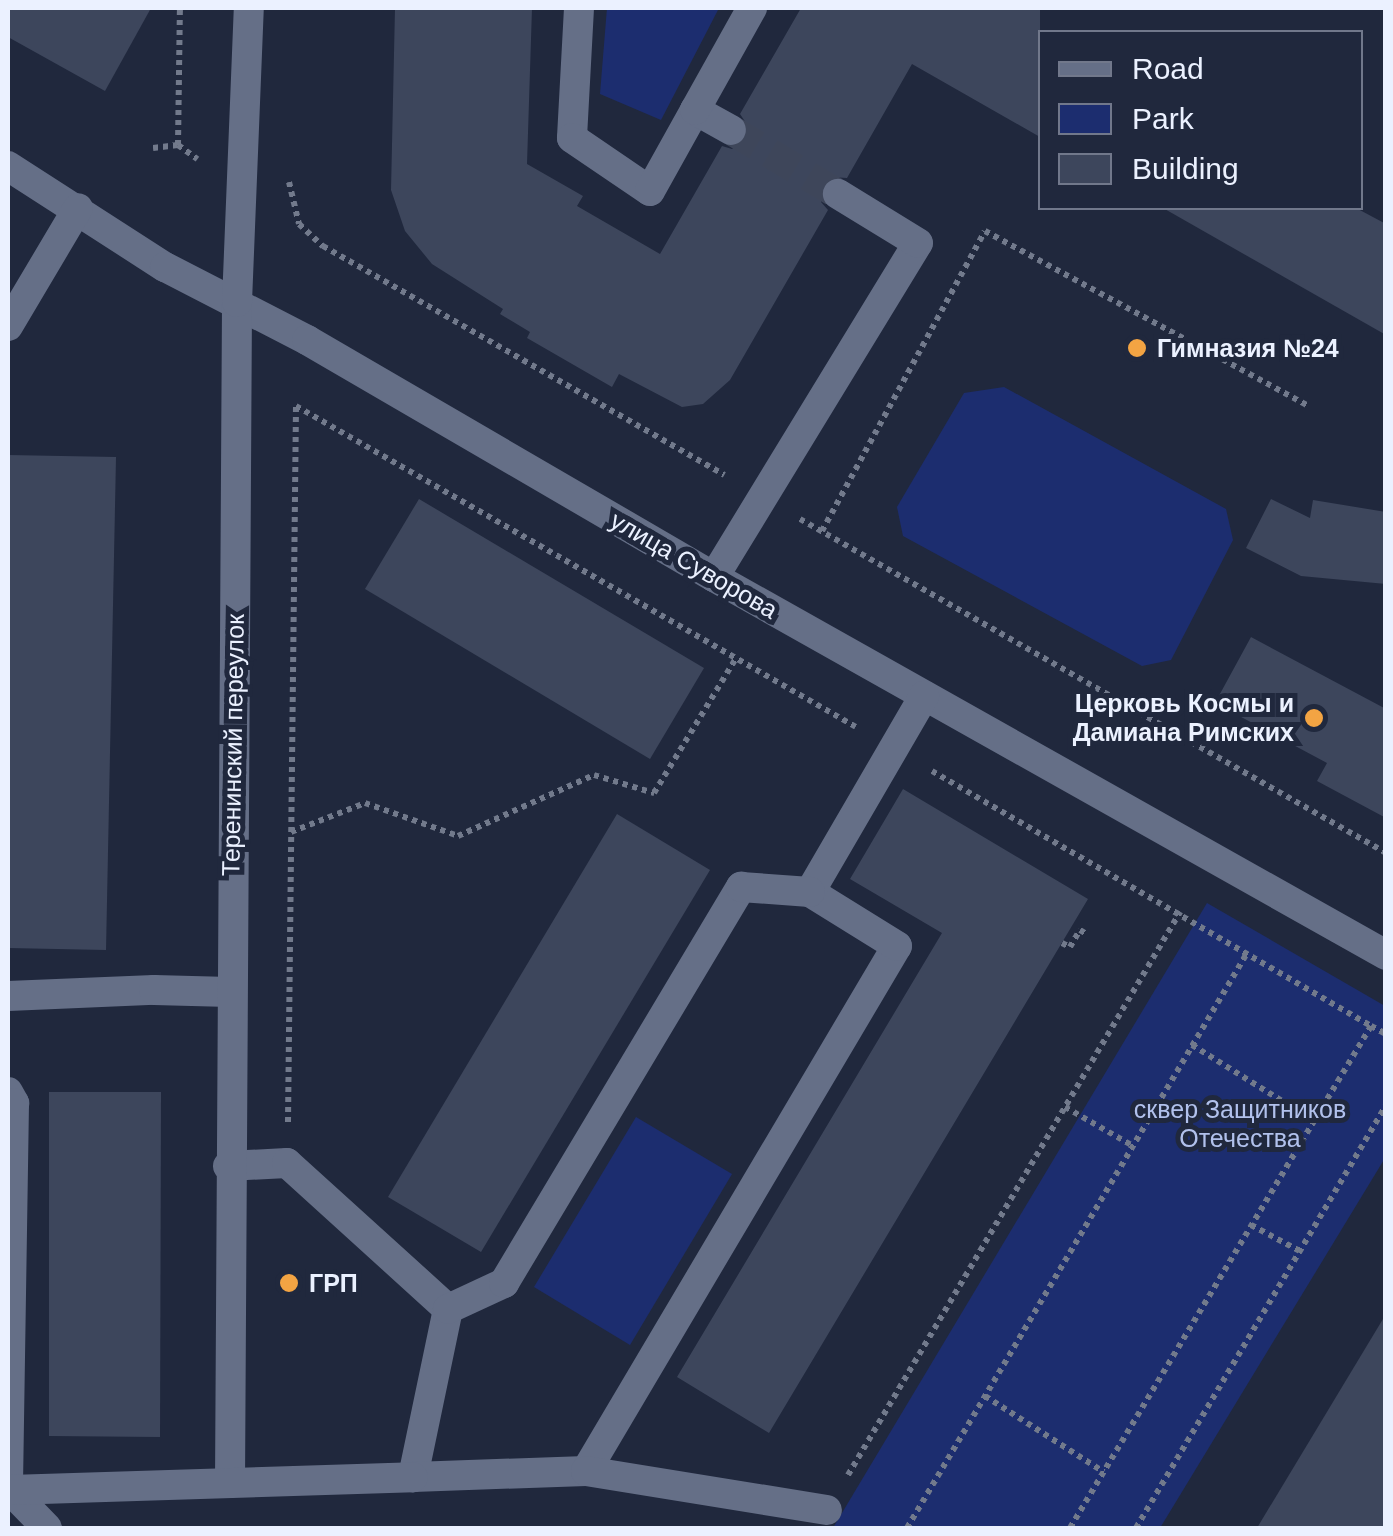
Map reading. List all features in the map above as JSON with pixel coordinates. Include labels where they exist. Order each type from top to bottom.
[{"type":"street","name":"Теренинский переулок","points":[[230,1482],[228,1166],[237,302],[249,8]]},
{"type":"street","points":[[578,8],[572,138],[650,191],[752,8]]},
{"type":"street","points":[[695,110],[731,130]]},
{"type":"street","name":"улица Суворова","points":[[8,166],[165,267],[237,302],[714,577],[1386,955]]},
{"type":"street","points":[[714,577],[918,243],[838,194]]},
{"type":"street","points":[[8,326],[78,208]]},
{"type":"street","points":[[810,892],[924,696]]},
{"type":"street","points":[[448,1309],[504,1283],[741,887],[810,892],[897,946],[586,1471]]},
{"type":"street","points":[[8,996],[154,990],[230,992]]},
{"type":"street","points":[[8,1092],[14,1103],[8,1492],[47,1528]]},
{"type":"street","points":[[228,1166],[287,1163],[448,1309]]},
{"type":"street","points":[[413,1476],[448,1309]]},
{"type":"street","points":[[8,1492],[586,1471],[827,1510]]},
{"type":"path","points":[[178,145],[180,8]]},
{"type":"path","points":[[290,163],[289,182],[300,224],[323,246],[1386,852]]},
{"type":"path","points":[[822,531],[985,230],[1308,406]]},
{"type":"path","points":[[287,1163],[296,406],[1386,1034]]},
{"type":"path","points":[[291,832],[365,803],[458,836],[594,775],[654,794],[736,658]]},
{"type":"path","points":[[827,1510],[1180,912]]},
{"type":"path","points":[[1062,943],[1070,947],[1080,930],[1088,935]]},
{"type":"path","points":[[907,1528],[1247,952]]},
{"type":"path","points":[[1070,1528],[1371,1026]]},
{"type":"path","points":[[1192,1045],[1314,1121]]},
{"type":"path","points":[[1136,1528],[1386,1106]]},
{"type":"path","points":[[1065,1108],[1132,1146]]},
{"type":"path","points":[[1251,1225],[1300,1250]]},
{"type":"path","points":[[984,1396],[1104,1472]]},
{"type":"green space","points":[[607,8],[719,8],[661,120],[600,94]]},
{"type":"green space","points":[[1004,387],[1226,509],[1233,540],[1171,660],[1142,666],[903,536],[897,507],[964,393]]},
{"type":"green space","name":"сквер Защитников Отечества","points":[[1207,903],[1385,1006],[1385,1158],[1160,1528],[833,1528]]},
{"type":"green space","points":[[636,1117],[732,1174],[630,1345],[534,1287]]},
{"type":"building","points":[[8,8],[151,8],[105,91],[8,37]]},
{"type":"building","points":[[395,8],[532,8],[527,164],[583,196],[577,206],[660,254],[722,146],[732,149],[747,140],[750,129],[740,114],[801,8],[1040,8],[1038,136],[912,64],[847,178],[830,177],[822,185],[821,202],[828,210],[730,380],[703,404],[682,407],[619,374],[612,387],[527,338],[530,332],[500,314],[503,309],[432,264],[405,231],[391,190]]},
{"type":"building","points":[[1167,210],[1360,210],[1386,224],[1386,335]]},
{"type":"building","points":[[8,455],[116,457],[106,950],[8,948]]},
{"type":"building","points":[[419,499],[704,668],[650,759],[365,589]]},
{"type":"building","points":[[1271,499],[1310,518],[1313,500],[1386,512],[1386,584],[1301,576],[1246,548]]},
{"type":"building","name":"Церковь Космы и Дамиана Римских","points":[[1251,637],[1386,709],[1386,818],[1317,781],[1327,763],[1215,703]]},
{"type":"building","points":[[903,789],[1088,899],[769,1433],[677,1377],[942,933],[850,879]]},
{"type":"building","points":[[617,814],[710,870],[481,1252],[388,1197]]},
{"type":"building","points":[[49,1092],[161,1092],[160,1437],[49,1436]]},
{"type":"building","points":[[1386,1314],[1386,1528],[1257,1528]]},
{"type":"tunnel","points":[[731,130],[838,194]]},
{"type":"place","name":"Гимназия №24","points":[[1137,348]]},
{"type":"place","name":"Церковь Космы и Дамиана Римских","points":[[1314,718]]},
{"type":"place","name":"ГРП","points":[[289,1283]]}]
